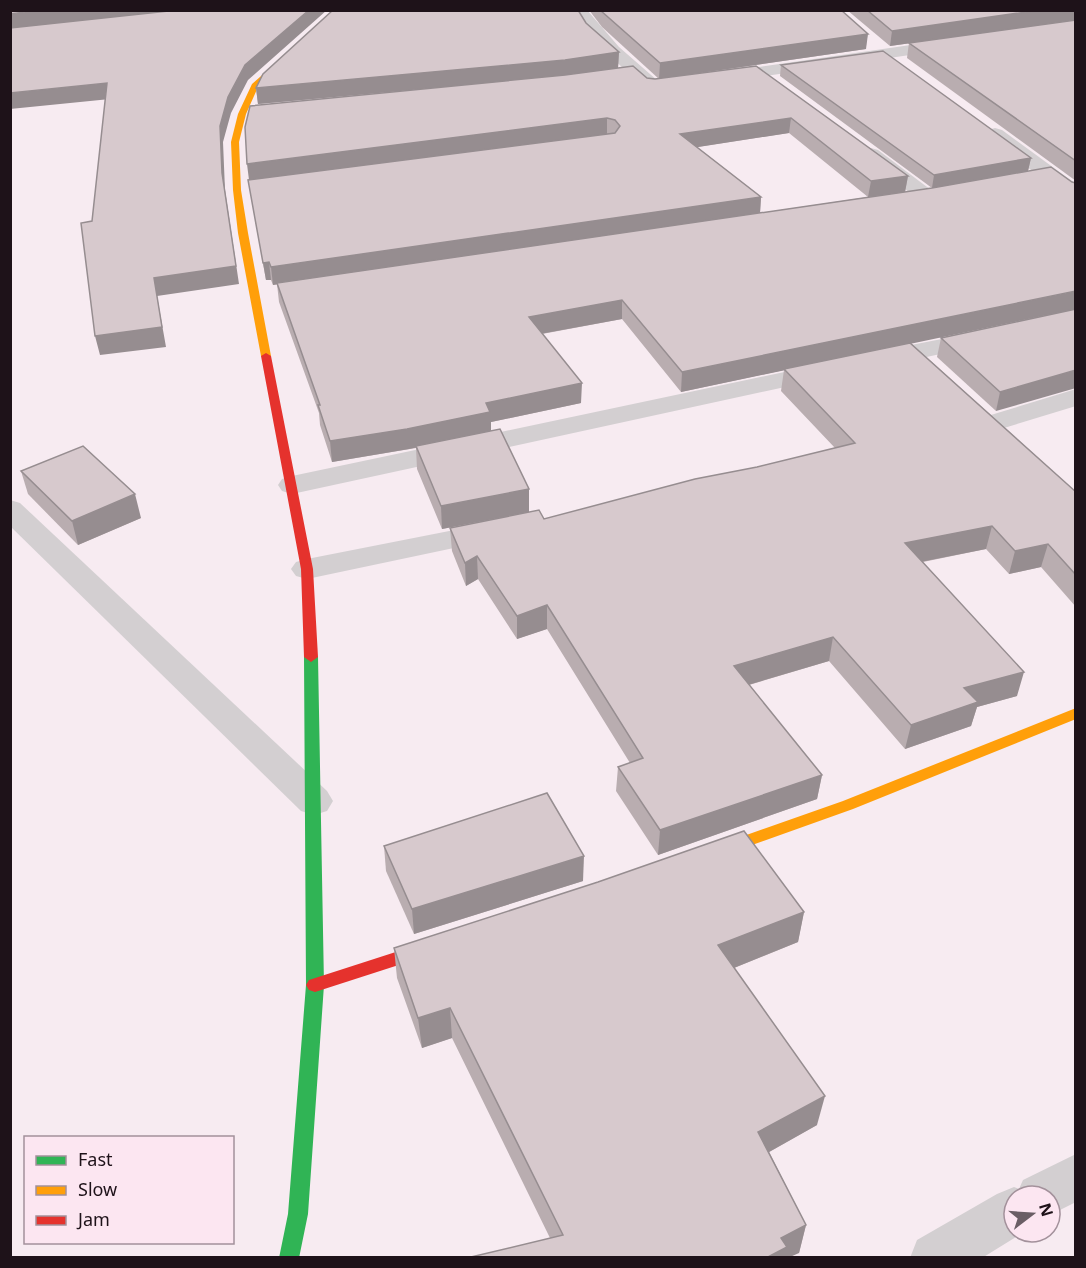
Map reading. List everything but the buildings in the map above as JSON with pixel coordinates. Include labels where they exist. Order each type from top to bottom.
[{"type":"street","points":[[289,1257],[298,1214],[315,985],[313,696],[307,569],[262,295],[237,190],[235,142],[242,114],[255,86],[340,10]]},
{"type":"street","points":[[578,10],[594,33],[654,87],[974,41]]},
{"type":"street","points":[[867,39],[903,66]]},
{"type":"street","points":[[612,76],[635,72]]},
{"type":"street","points":[[758,72],[777,86]]},
{"type":"street","points":[[242,114],[266,112]]},
{"type":"street","points":[[977,121],[1076,194]]},
{"type":"street","points":[[853,141],[934,196]]},
{"type":"street","points":[[1029,179],[1051,175]]},
{"type":"street","points":[[237,190],[260,187]]},
{"type":"street","points":[[905,200],[934,196]]},
{"type":"street","points":[[292,485],[1006,333]]},
{"type":"street","points":[[912,352],[939,376]]},
{"type":"street","points":[[991,424],[1076,397]]},
{"type":"street","points":[[10,509],[314,801]]},
{"type":"street","points":[[307,569],[518,526]]},
{"type":"street","points":[[693,861],[848,805],[1076,713]]},
{"type":"street","points":[[315,985],[449,942]]},
{"type":"street","points":[[1062,1184],[1076,1176]]},
{"type":"street","points":[[935,1257],[1002,1218]]},
{"type":"traffic: fast","points":[[289,1258],[298,1214],[315,985],[311,657]]},
{"type":"traffic: slow","points":[[266,356],[243,233],[237,190],[235,142],[242,114],[255,86],[340,10]]},
{"type":"traffic: slow","points":[[710,854],[848,805],[1076,713]]},
{"type":"traffic: jam","points":[[266,356],[307,569],[311,657]]},
{"type":"traffic: jam","points":[[315,985],[436,946]]}]
